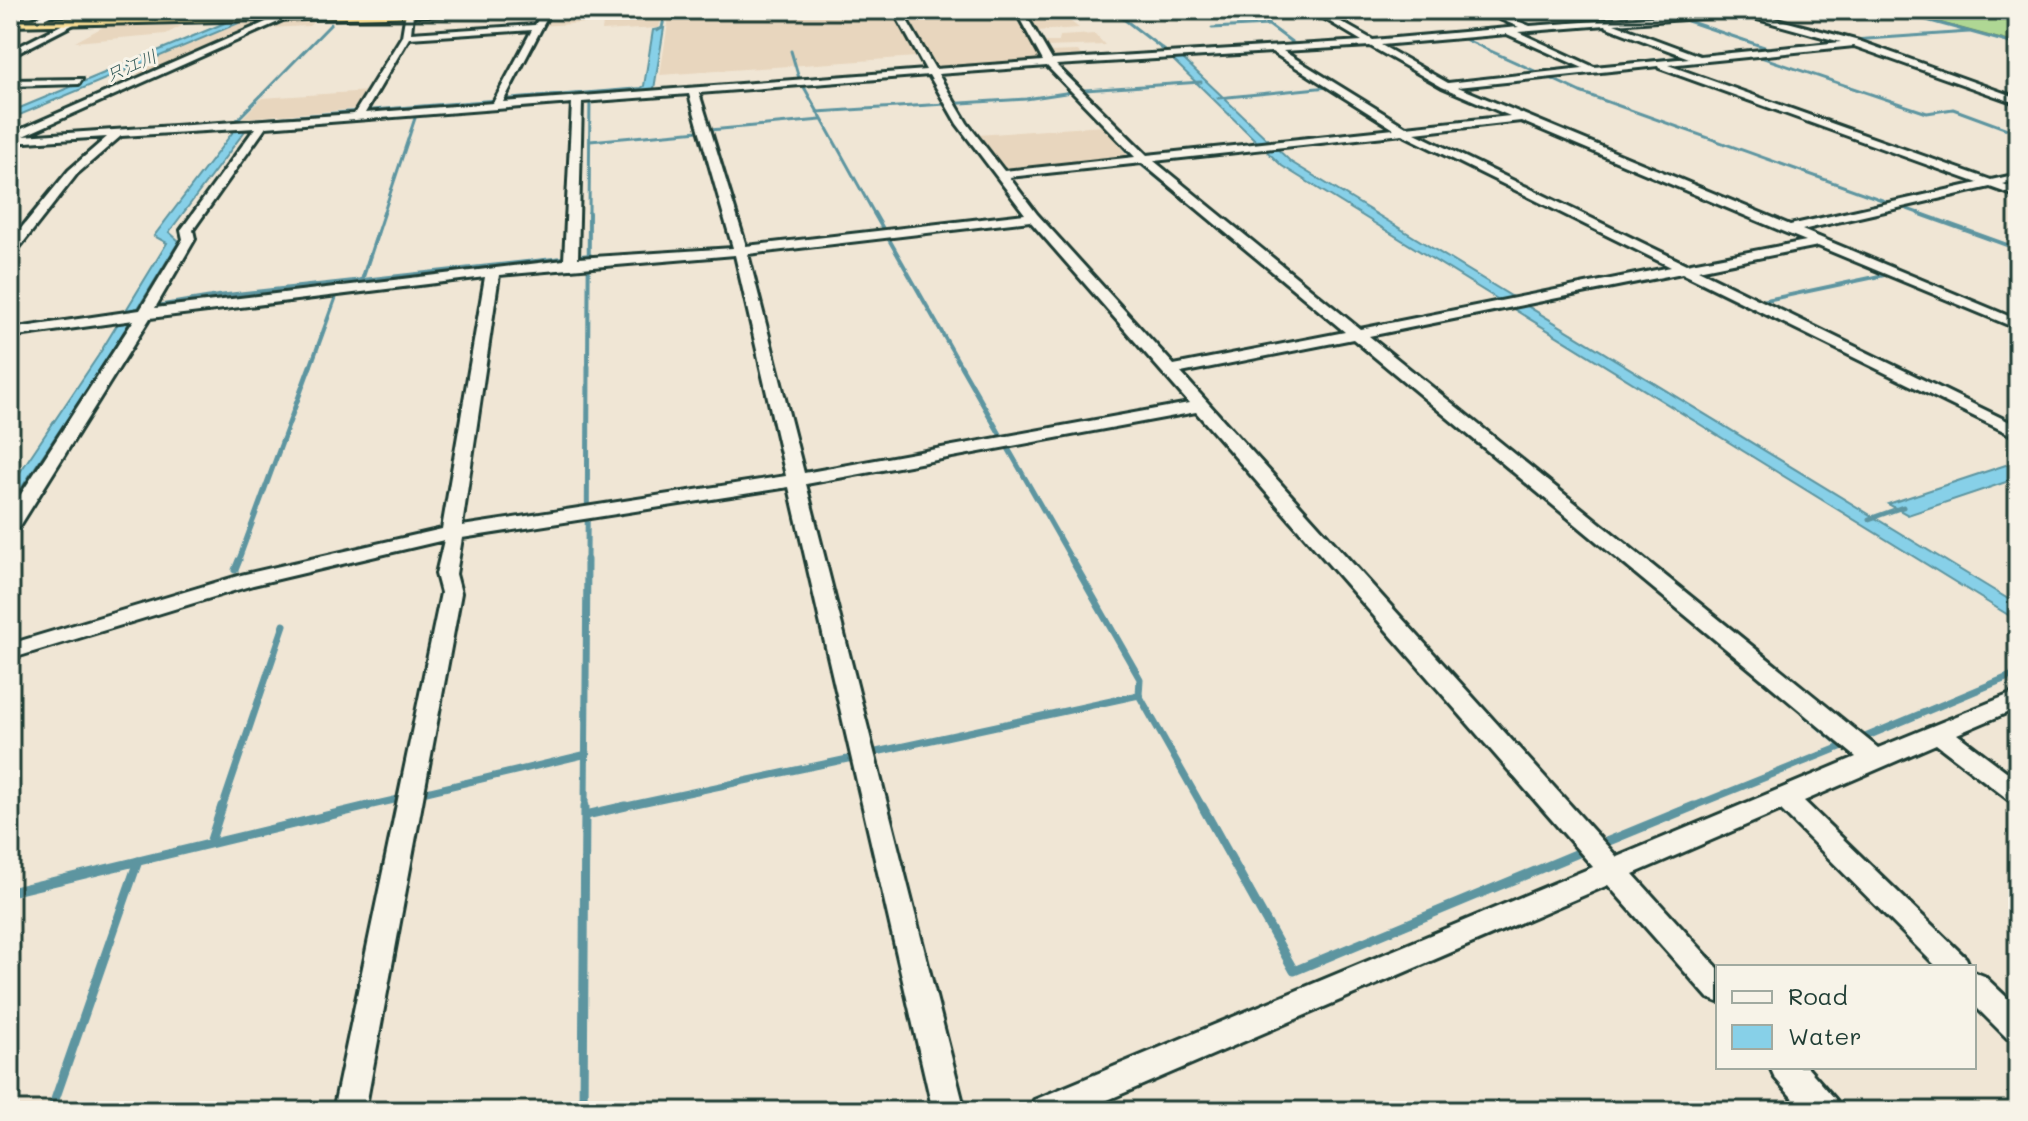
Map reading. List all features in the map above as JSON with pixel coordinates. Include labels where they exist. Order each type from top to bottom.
[{"type":"highway","points":[[10,23],[230,18],[246,14],[282,17],[555,10]]},
{"type":"street","points":[[30,23],[57,10]]},
{"type":"street","points":[[499,102],[547,10]]},
{"type":"street","points":[[897,10],[949,104],[998,175],[1033,217],[1716,987]]},
{"type":"street","points":[[1019,10],[1048,61],[1079,90],[1139,160],[1861,746]]},
{"type":"street","points":[[1314,10],[1445,85],[1815,243],[2018,325]]},
{"type":"street","points":[[1482,10],[1530,29]]},
{"type":"street","points":[[1605,10],[1629,20]]},
{"type":"street","points":[[12,137],[251,124],[1048,61],[1370,43],[1778,10]]},
{"type":"street","points":[[1744,11],[1851,42],[2018,101]]},
{"type":"street","points":[[407,32],[480,22],[485,12]]},
{"type":"street","points":[[360,113],[407,32],[409,14]]},
{"type":"street","points":[[12,137],[282,17]]},
{"type":"street","points":[[10,54],[74,22]]},
{"type":"street","points":[[1602,22],[1695,57]]},
{"type":"street","points":[[407,32],[538,27]]},
{"type":"street","points":[[1506,31],[1589,68]]},
{"type":"street","points":[[1445,85],[1851,42]]},
{"type":"street","points":[[1274,49],[1406,132],[2018,433]]},
{"type":"street","points":[[1654,64],[2018,193]]},
{"type":"street","points":[[10,83],[79,81]]},
{"type":"street","points":[[693,90],[741,251],[949,1111]]},
{"type":"street","points":[[579,260],[585,98]]},
{"type":"street","points":[[998,175],[1520,118]]},
{"type":"street","points":[[10,526],[140,313],[189,239],[187,230],[251,124]]},
{"type":"street","points":[[10,250],[73,172],[118,133]]},
{"type":"street","points":[[1788,229],[2018,177]]},
{"type":"street","points":[[10,333],[140,313],[579,260],[741,251],[1033,217]]},
{"type":"street","points":[[1169,371],[1815,243]]},
{"type":"street","points":[[349,1111],[451,593],[446,574],[454,542],[451,533],[493,272]]},
{"type":"street","points":[[10,652],[248,580],[451,533],[796,480],[1200,406]]},
{"type":"street","points":[[1045,1111],[1601,855],[1786,799],[1861,746],[1939,733],[2018,699]]},
{"type":"street","points":[[1939,733],[2018,793]]},
{"type":"street","points":[[1786,799],[1954,965]]},
{"type":"street","points":[[1976,987],[2018,1028]]},
{"type":"street","points":[[1788,1069],[1825,1111]]},
{"type":"shaded area","points":[[663,10],[659,28],[602,31],[603,22],[539,26],[549,12]]},
{"type":"shaded area","points":[[670,10],[891,10],[916,57],[660,75]]},
{"type":"shaded area","points":[[901,10],[1056,10],[1079,28],[1036,31],[1042,42],[1059,42],[1060,36],[1095,34],[1105,45],[1044,47],[1046,52],[1078,51],[1083,59],[937,70]]},
{"type":"shaded area","points":[[320,17],[309,26],[249,29],[148,74],[113,73],[241,19]]},
{"type":"shaded area","points":[[193,20],[166,34],[75,42],[112,22]]},
{"type":"shaded area","points":[[369,91],[358,109],[242,118],[262,98]]},
{"type":"shaded area","points":[[1103,126],[1134,160],[1004,174],[977,135]]},
{"type":"green space","points":[[1893,10],[1988,10],[2018,18],[2018,44]]},
{"type":"water","name":"只江川","points":[[246,10],[254,10],[239,23],[10,119],[10,112],[232,20]]},
{"type":"water","points":[[664,28],[654,89],[651,90],[251,123],[169,232],[179,241],[110,354],[10,505],[10,487],[98,356],[167,243],[154,236],[242,120],[641,88],[644,86],[653,30]]},
{"type":"water","points":[[1181,57],[1291,162],[2018,605],[2018,621],[1282,166],[1171,58]]},
{"type":"water","points":[[2018,461],[2018,478],[1908,515],[1888,504]]},
{"type":"waterway","points":[[657,31],[662,28],[666,10]]},
{"type":"waterway","points":[[1013,10],[1043,61],[1048,61]]},
{"type":"waterway","points":[[1112,10],[1173,57]]},
{"type":"waterway","points":[[1249,10],[1297,46],[1291,46]]},
{"type":"waterway","points":[[1476,10],[1493,17]]},
{"type":"waterway","points":[[1680,10],[1690,14]]},
{"type":"waterway","points":[[1890,10],[2018,45]]},
{"type":"waterway","points":[[1679,18],[1767,48]]},
{"type":"waterway","points":[[236,121],[331,24]]},
{"type":"waterway","points":[[1212,28],[1268,25]]},
{"type":"waterway","points":[[493,101],[532,30]]},
{"type":"waterway","points":[[1462,38],[1537,72],[1839,41],[1969,32]]},
{"type":"waterway","points":[[791,51],[799,78],[818,112]]},
{"type":"waterway","points":[[1752,54],[1927,113],[1953,109],[2018,133]]},
{"type":"waterway","points":[[1422,75],[1444,87]]},
{"type":"waterway","points":[[1548,77],[1580,92],[1924,215]]},
{"type":"waterway","points":[[818,112],[1026,99],[1085,90],[1201,82]]},
{"type":"waterway","points":[[1218,98],[1328,87]]},
{"type":"waterway","points":[[589,215],[590,93]]},
{"type":"waterway","points":[[383,215],[418,109]]},
{"type":"waterway","points":[[818,112],[875,215]]},
{"type":"waterway","points":[[590,141],[821,120]]},
{"type":"waterway","points":[[141,128],[249,121]]},
{"type":"waterway","points":[[1101,122],[1133,158],[1203,215]]},
{"type":"waterway","points":[[1271,149],[1347,140]]},
{"type":"waterway","points":[[362,280],[384,213]]},
{"type":"waterway","points":[[589,213],[589,255]]},
{"type":"waterway","points":[[874,213],[962,368]]},
{"type":"waterway","points":[[1201,213],[1279,277]]},
{"type":"waterway","points":[[1918,213],[2018,249]]},
{"type":"waterway","points":[[132,310],[218,296],[589,255]]},
{"type":"waterway","points":[[588,368],[589,255]]},
{"type":"waterway","points":[[1768,304],[1762,301],[1889,274],[1885,273]]},
{"type":"waterway","points":[[310,368],[339,288]]},
{"type":"waterway","points":[[1782,311],[1899,368]]},
{"type":"waterway","points":[[238,562],[310,366]]},
{"type":"waterway","points":[[587,562],[588,366]]},
{"type":"waterway","points":[[961,366],[1073,562]]},
{"type":"waterway","points":[[1895,366],[2018,426]]},
{"type":"waterway","points":[[1869,519],[1903,507]]},
{"type":"waterway","points":[[235,570],[239,560]]},
{"type":"waterway","points":[[585,754],[587,560]]},
{"type":"waterway","points":[[1072,560],[1140,679],[1139,695]]},
{"type":"waterway","points":[[222,808],[284,625]]},
{"type":"waterway","points":[[1858,740],[2018,673]]},
{"type":"waterway","points":[[867,754],[1139,695]]},
{"type":"waterway","points":[[1139,695],[1203,808]]},
{"type":"waterway","points":[[1805,714],[1843,746]]},
{"type":"waterway","points":[[1689,808],[1848,744]]},
{"type":"waterway","points":[[418,794],[585,754]]},
{"type":"waterway","points":[[585,754],[585,808]]},
{"type":"waterway","points":[[619,808],[857,757]]},
{"type":"waterway","points":[[359,808],[403,798]]},
{"type":"waterway","points":[[210,843],[222,806]]},
{"type":"waterway","points":[[138,861],[368,806]]},
{"type":"waterway","points":[[583,1111],[585,806]]},
{"type":"waterway","points":[[619,808],[626,806]]},
{"type":"waterway","points":[[1202,806],[1294,971],[1588,849]]},
{"type":"waterway","points":[[1599,845],[1694,806]]},
{"type":"waterway","points":[[586,815],[619,808]]},
{"type":"waterway","points":[[10,892],[138,861]]},
{"type":"waterway","points":[[51,1111],[138,861]]}]
